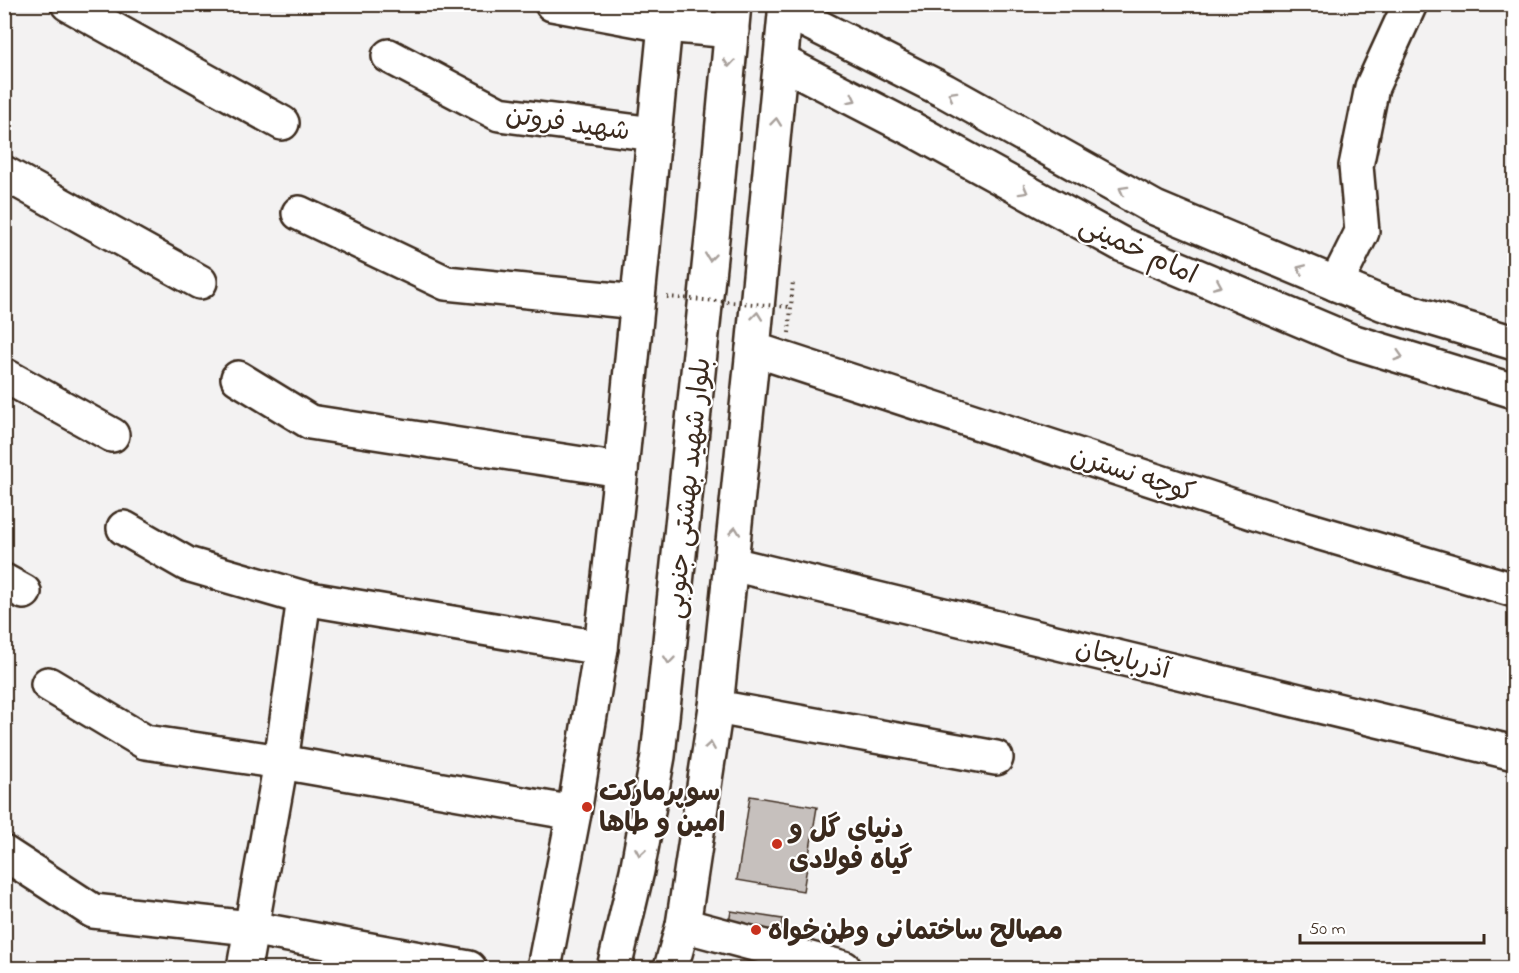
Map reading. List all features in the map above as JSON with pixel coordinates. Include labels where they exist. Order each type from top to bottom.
[{"type":"street","points":[[68,4],[282,123]]},
{"type":"street","points":[[552,4],[665,25],[733,18]]},
{"type":"street","points":[[1336,284],[1362,232],[1356,166],[1372,87],[1410,4]]},
{"type":"street","name":"امام خمینی","points":[[785,7],[945,91],[1155,208],[1384,304],[1515,343]]},
{"type":"street","name":"بلوار شهید بهشتی جنوبی","points":[[670,969],[683,925],[716,708],[782,62],[785,7]]},
{"type":"street","name":"بلوار شهید بهشتی جنوبی","points":[[614,969],[637,871],[658,756],[733,18]]},
{"type":"street","points":[[544,969],[574,813],[601,648],[621,470],[652,299],[654,134],[665,25]]},
{"type":"street","name":"شهید فروتن","points":[[388,56],[499,114],[654,134]]},
{"type":"street","name":"امام خمینی","points":[[782,62],[912,129],[1123,245],[1351,341],[1515,391]]},
{"type":"street","points":[[4,173],[200,282]]},
{"type":"street","points":[[299,213],[446,283],[652,299]]},
{"type":"street","name":"کوچه نسترن","points":[[753,349],[1273,519],[1515,590]]},
{"type":"street","points":[[4,375],[112,435]]},
{"type":"street","points":[[238,378],[310,422],[621,470]]},
{"type":"street","points":[[687,484],[739,492]]},
{"type":"street","points":[[124,528],[187,564],[304,598],[601,648]]},
{"type":"street","name":"آذربایجان","points":[[732,564],[1515,753]]},
{"type":"street","points":[[243,969],[281,762],[304,598]]},
{"type":"street","points":[[48,684],[145,742],[281,762],[574,813]]},
{"type":"street","points":[[716,708],[996,758]]},
{"type":"street","points":[[4,854],[93,911],[250,928],[469,969]]},
{"type":"street","points":[[683,925],[844,969]]},
{"type":"path","points":[[652,299],[791,307],[793,280],[786,360]]},
{"type":"building","name":"دنیای گل و گیاه فولادی","points":[[750,796],[817,807],[803,891],[737,880]]},
{"type":"building","name":"مصالح ساختمانی وطن‌خواه","points":[[731,911],[782,919],[779,945],[729,923]]},
{"type":"place","name":"سوپرمارکت امین و طاها","points":[[587,807]]},
{"type":"place","name":"دنیای گل و گیاه فولادی","points":[[777,844]]},
{"type":"place","name":"مصالح ساختمانی وطن‌خواه","points":[[756,930]]}]
